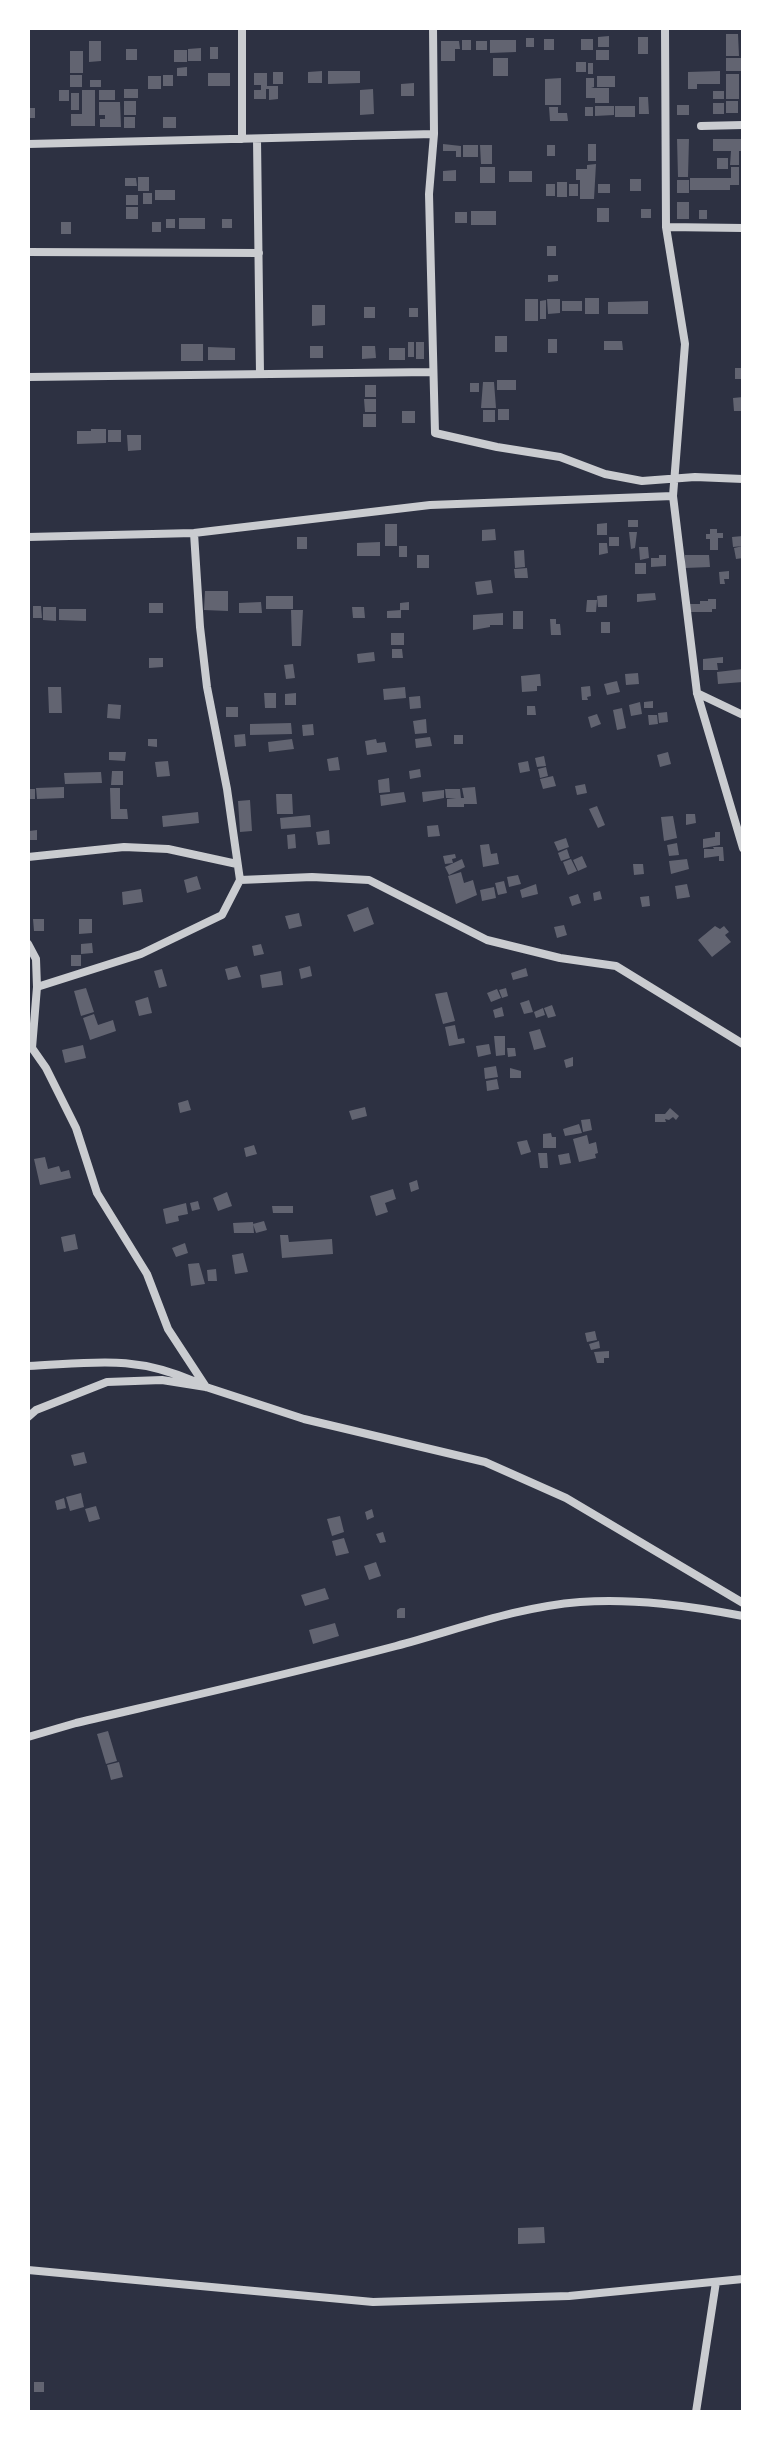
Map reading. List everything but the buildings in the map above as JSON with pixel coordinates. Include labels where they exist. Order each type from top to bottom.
[{"type":"street","points":[[242,28],[242,139]]},
{"type":"street","points":[[433,28],[434,134],[429,194],[435,433],[560,457],[605,474],[642,481],[713,477],[743,479]]},
{"type":"street","points":[[665,28],[666,227],[685,344],[673,496],[697,693],[743,848]]},
{"type":"street","points":[[701,126],[743,125]]},
{"type":"street","points":[[28,144],[434,134]]},
{"type":"street","points":[[257,139],[260,374]]},
{"type":"street","points":[[666,227],[743,228]]},
{"type":"street","points":[[28,252],[259,253]]},
{"type":"street","points":[[28,377],[432,372]]},
{"type":"street","points":[[28,537],[194,533],[430,505],[673,496]]},
{"type":"street","points":[[37,987],[141,954],[222,915],[240,880],[227,789],[207,687],[194,533]]},
{"type":"street","points":[[697,693],[743,715]]},
{"type":"street","points":[[28,857],[124,847],[168,849],[237,864]]},
{"type":"street","points":[[240,880],[312,877],[369,880],[487,940],[560,958],[616,966],[743,1044]]},
{"type":"street","points":[[28,944],[36,959],[37,987],[30,1047],[46,1068],[76,1128],[97,1193],[147,1274],[168,1329],[206,1387]]},
{"type":"street","points":[[28,1360],[41,1366]]},
{"type":"street","points":[[28,1366],[80,1361],[125,1362],[167,1369],[206,1387],[304,1419],[485,1462],[566,1498],[743,1603]]},
{"type":"street","points":[[28,1417],[36,1410],[107,1382],[162,1380],[206,1387]]},
{"type":"street","points":[[28,1737],[385,1649],[471,1623],[580,1602],[677,1604],[743,1616]]},
{"type":"street","points":[[28,2270],[373,2302],[569,2296],[743,2279]]},
{"type":"street","points":[[696,2412],[716,2282]]}]
